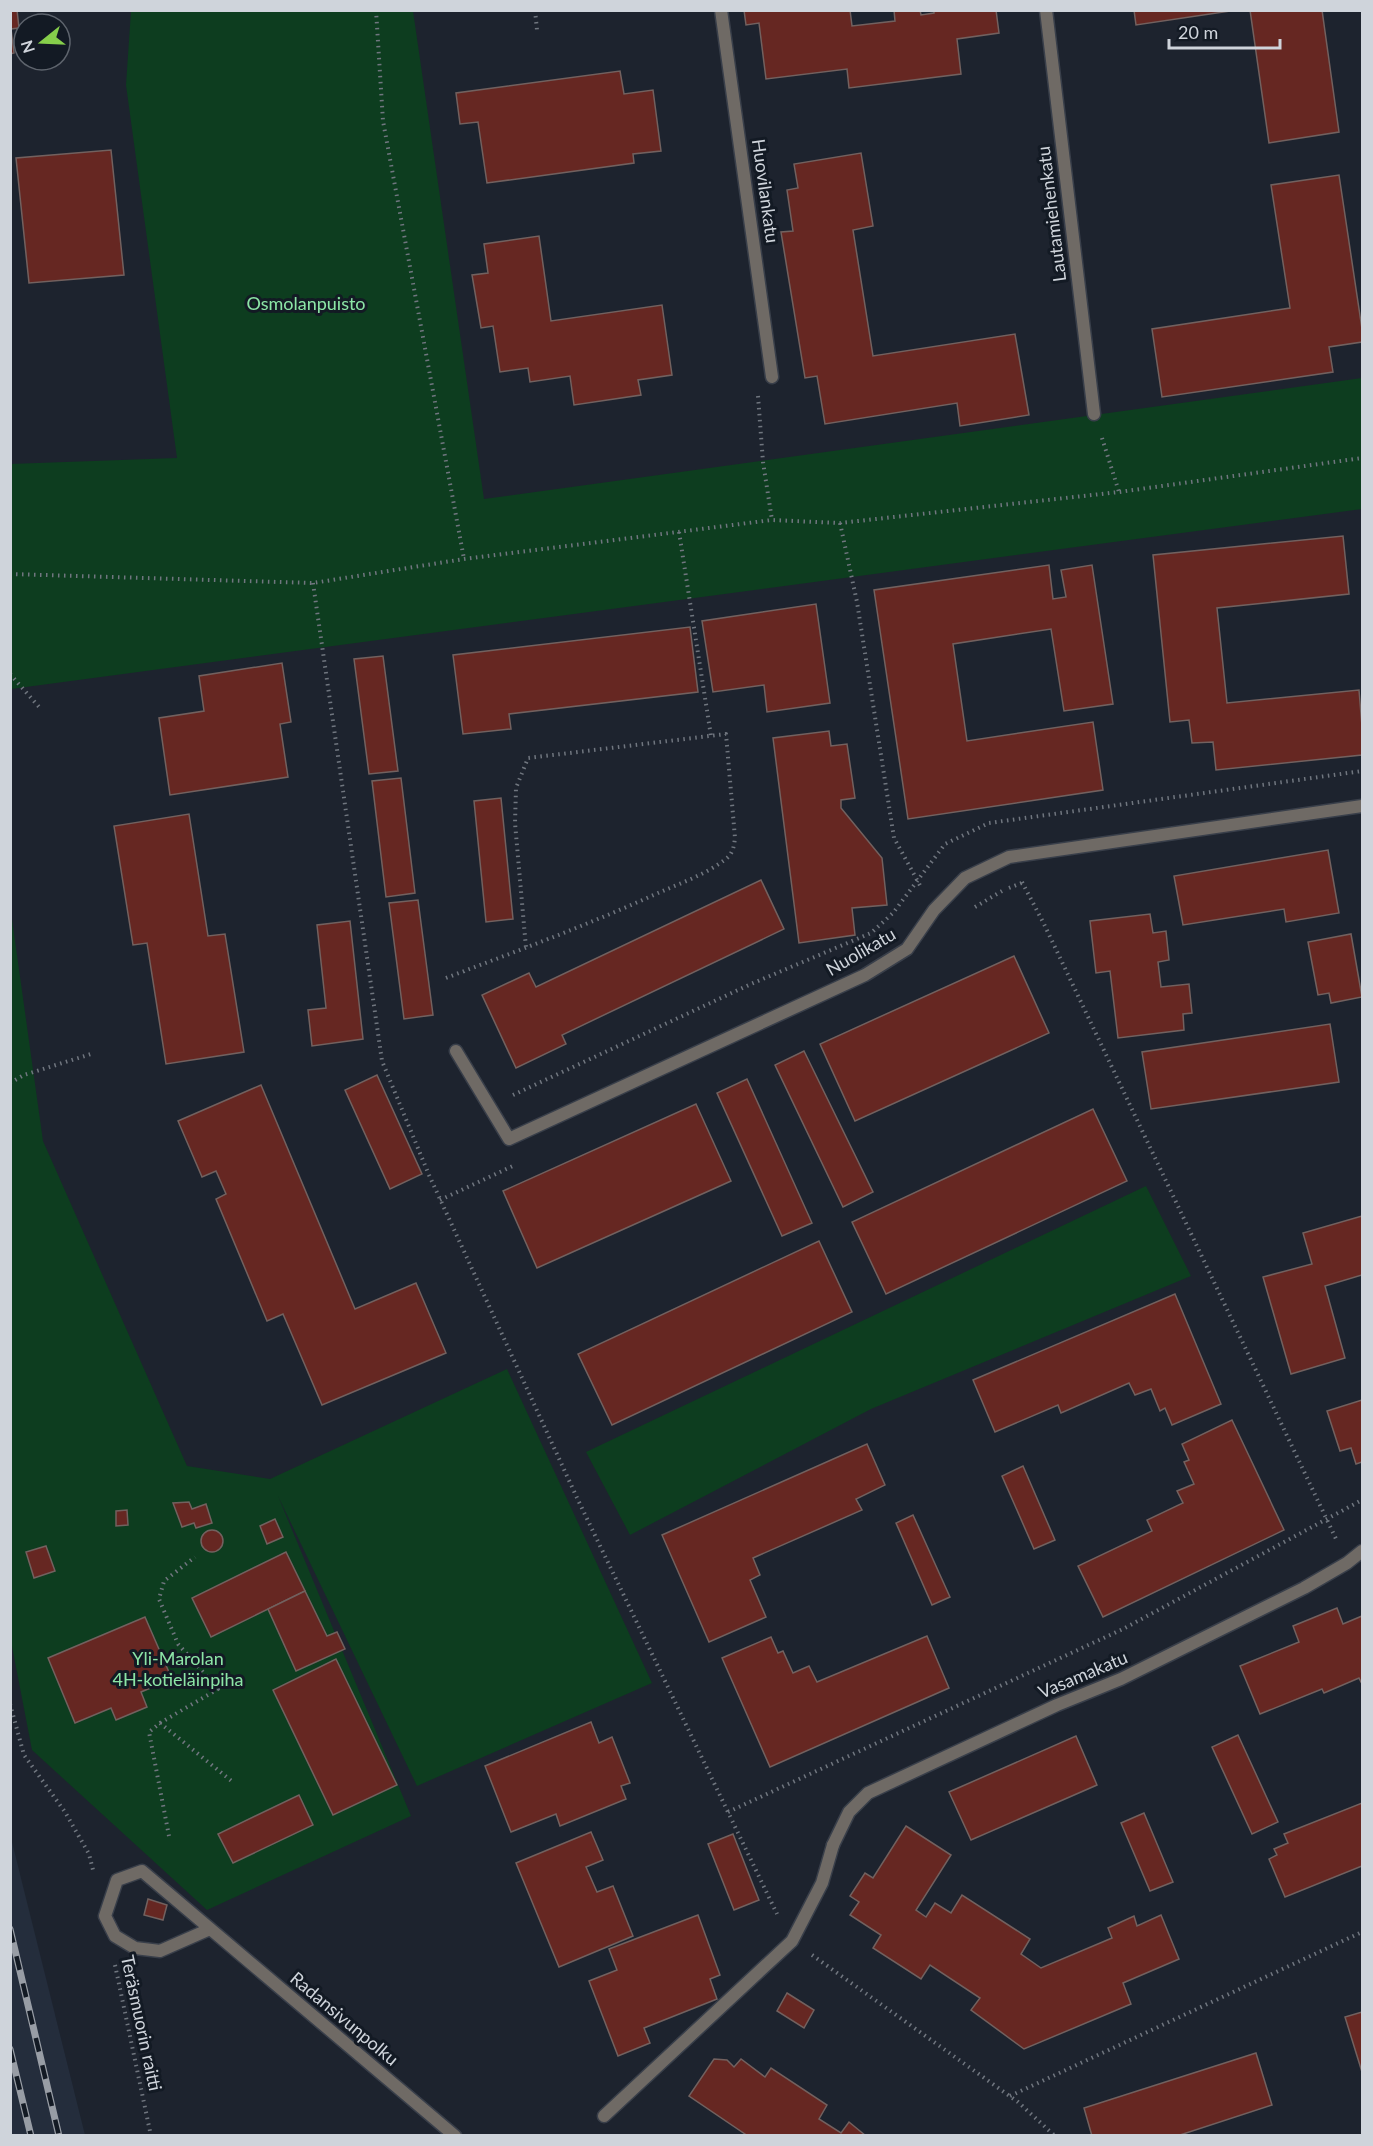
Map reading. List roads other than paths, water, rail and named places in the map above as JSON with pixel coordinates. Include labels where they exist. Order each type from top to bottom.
[{"type":"street","name":"Huovilankatu","points":[[722,10],[772,377]]},
{"type":"street","name":"Lautamiehenkatu","points":[[1046,10],[1094,414]]},
{"type":"street","name":"Nuolikatu","points":[[456,1051],[509,1139],[865,975],[907,949],[934,910],[965,878],[1009,857],[1362,806]]},
{"type":"street","name":"Vasamakatu","points":[[604,2116],[792,1941],[822,1883],[832,1845],[849,1812],[868,1793],[1057,1705],[1121,1679],[1304,1588],[1347,1563],[1362,1551]]},
{"type":"street","name":"Radansivunpolku","points":[[210,1929],[160,1951],[135,1948],[115,1936],[105,1916],[117,1880],[142,1871],[455,2136]]},
{"type":"railway","points":[[10,1929],[59,2136]]},
{"type":"railway","points":[[10,2049],[31,2136]]},
{"type":"park label","name":"Osmolanpuisto","points":[[306,304]]},
{"type":"park label","name":"Yli-Marolan 4H-kotieläinpiha","points":[[178,1669]]}]
